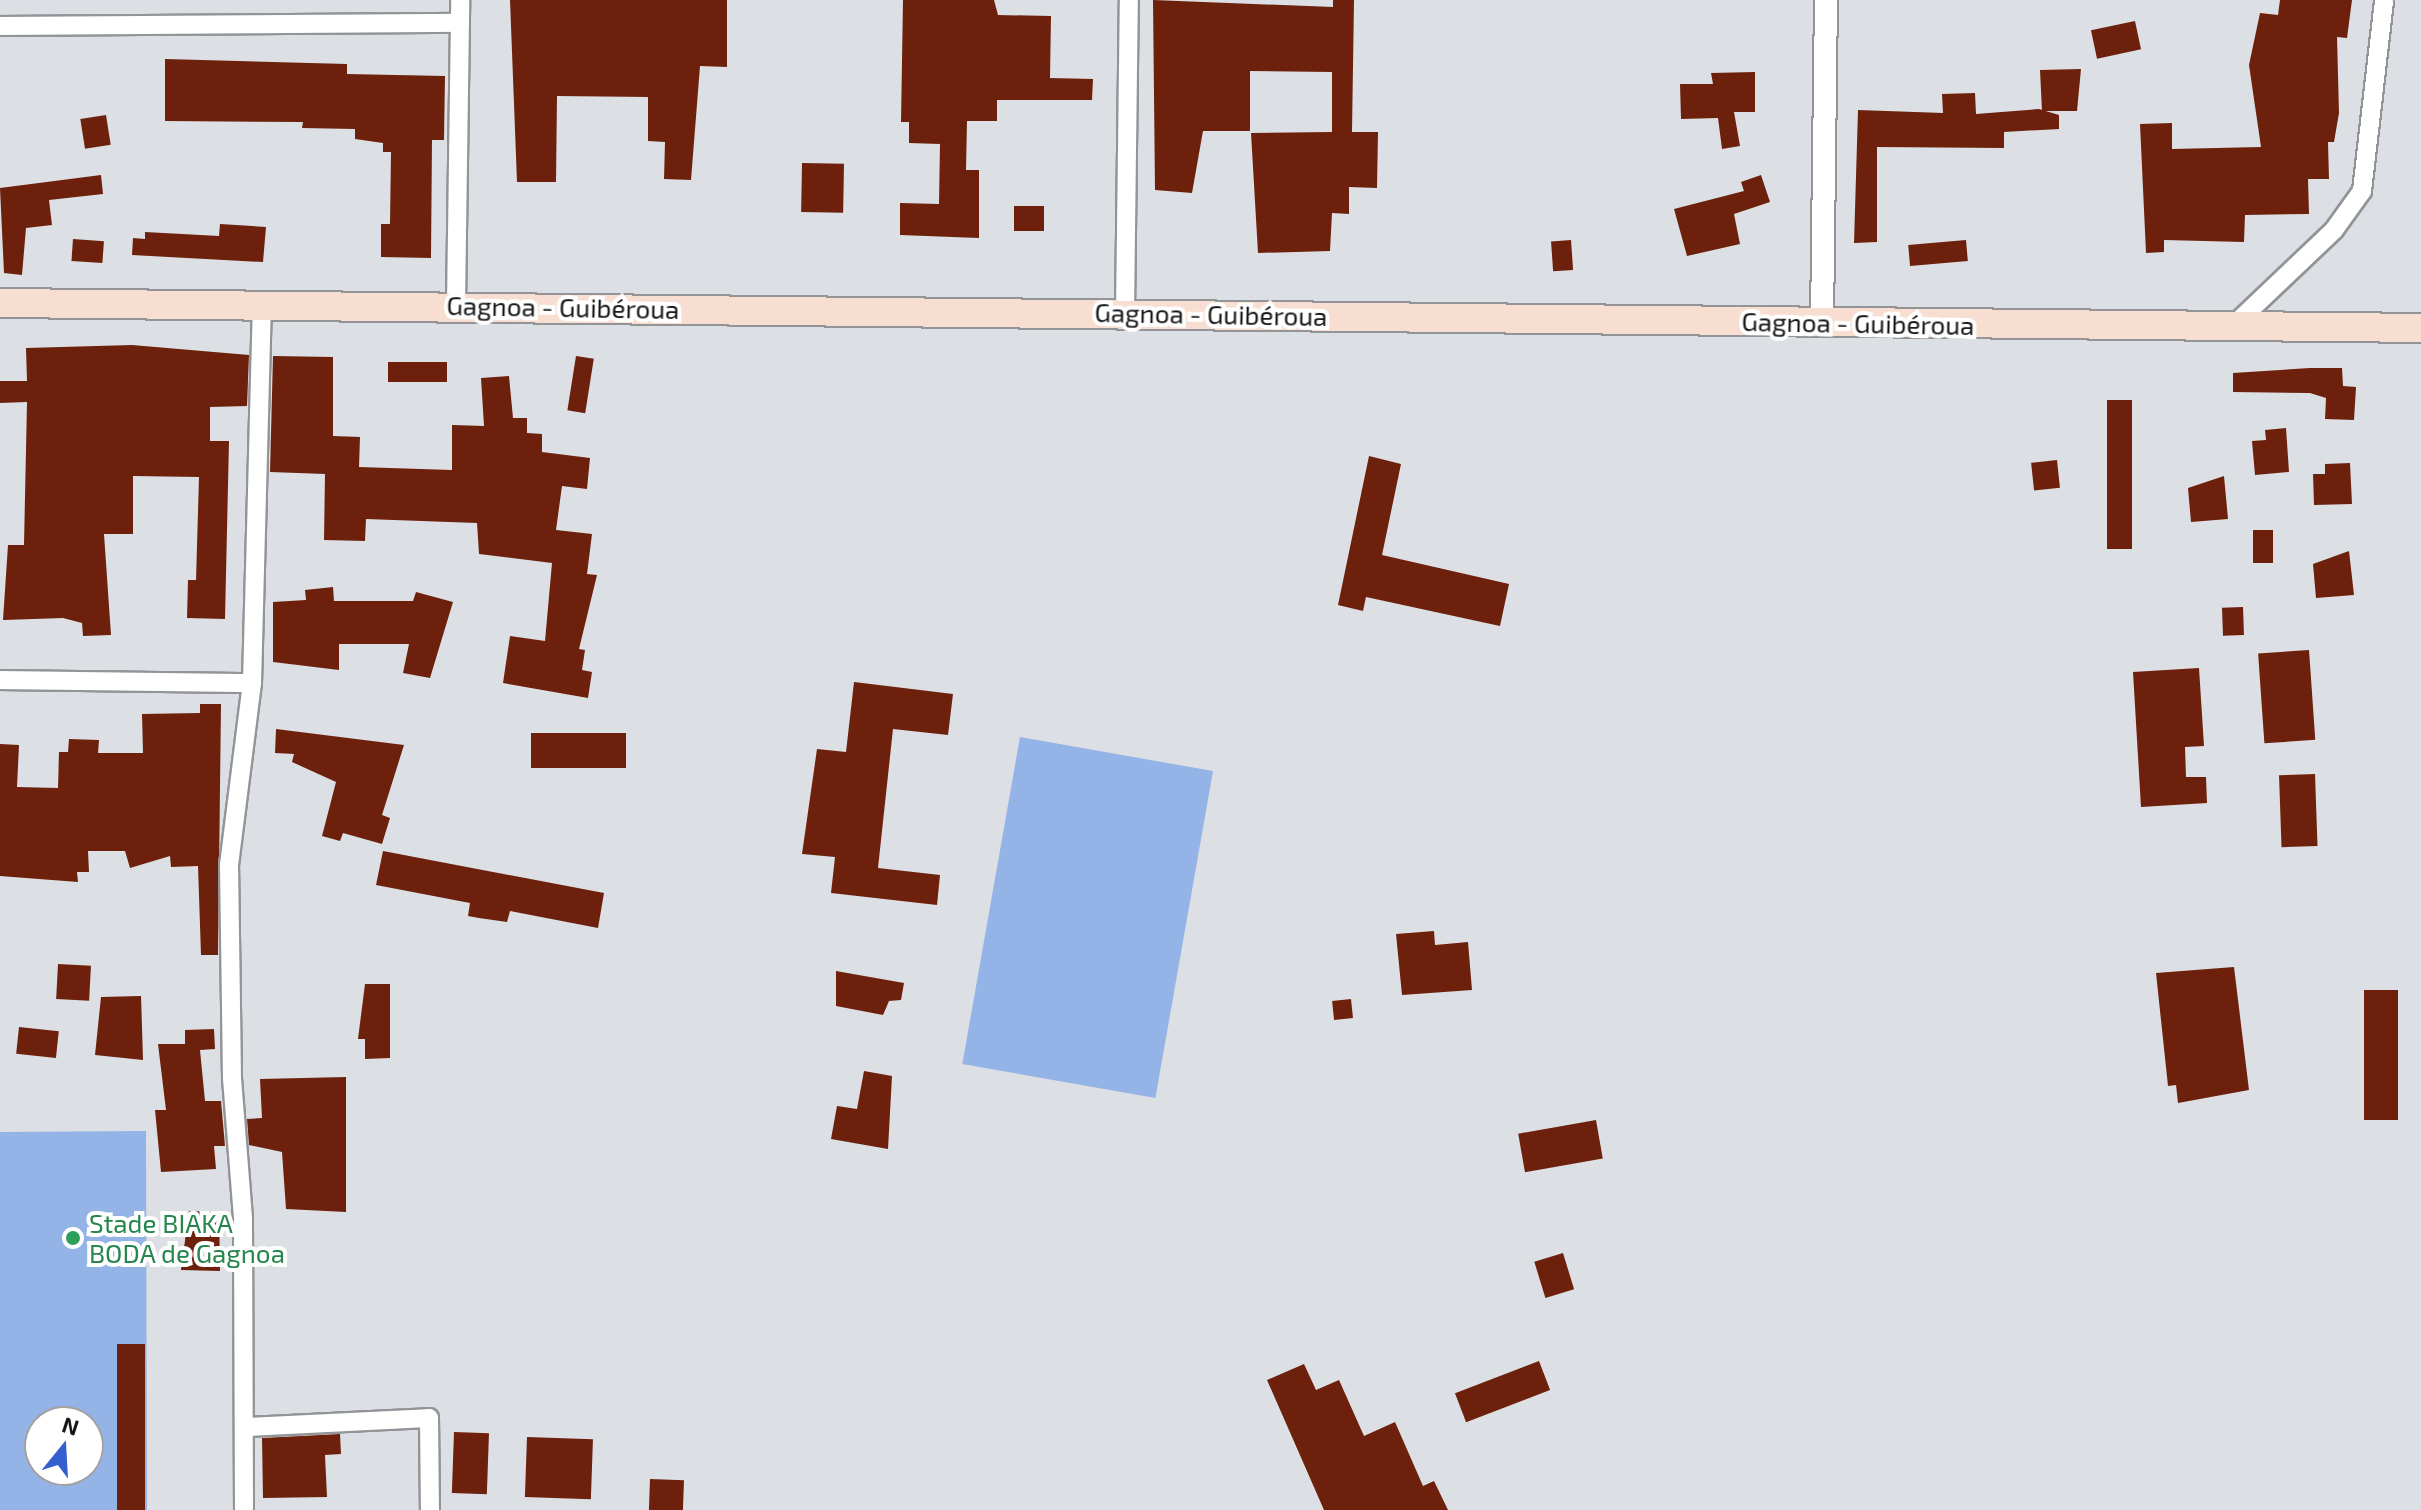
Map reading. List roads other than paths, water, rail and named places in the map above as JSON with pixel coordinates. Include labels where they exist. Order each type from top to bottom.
[{"type":"main road","name":"Gagnoa - Guibéroua","points":[[0,303],[456,305],[1822,324],[2421,328]]},
{"type":"street","points":[[456,305],[460,0]]},
{"type":"street","points":[[1125,313],[1129,0]]},
{"type":"street","points":[[1822,324],[1826,0]]},
{"type":"street","points":[[2233,326],[2334,230],[2362,191],[2384,0]]},
{"type":"street","points":[[0,26],[460,23]]},
{"type":"street","points":[[244,1510],[246,1427],[229,865],[252,683],[262,303]]},
{"type":"street","points":[[0,680],[252,683]]},
{"type":"street","points":[[246,1427],[429,1418],[430,1510]]},
{"type":"place","name":"Stade BIAKA BODA de Gagnoa","points":[[73,1238]]}]
